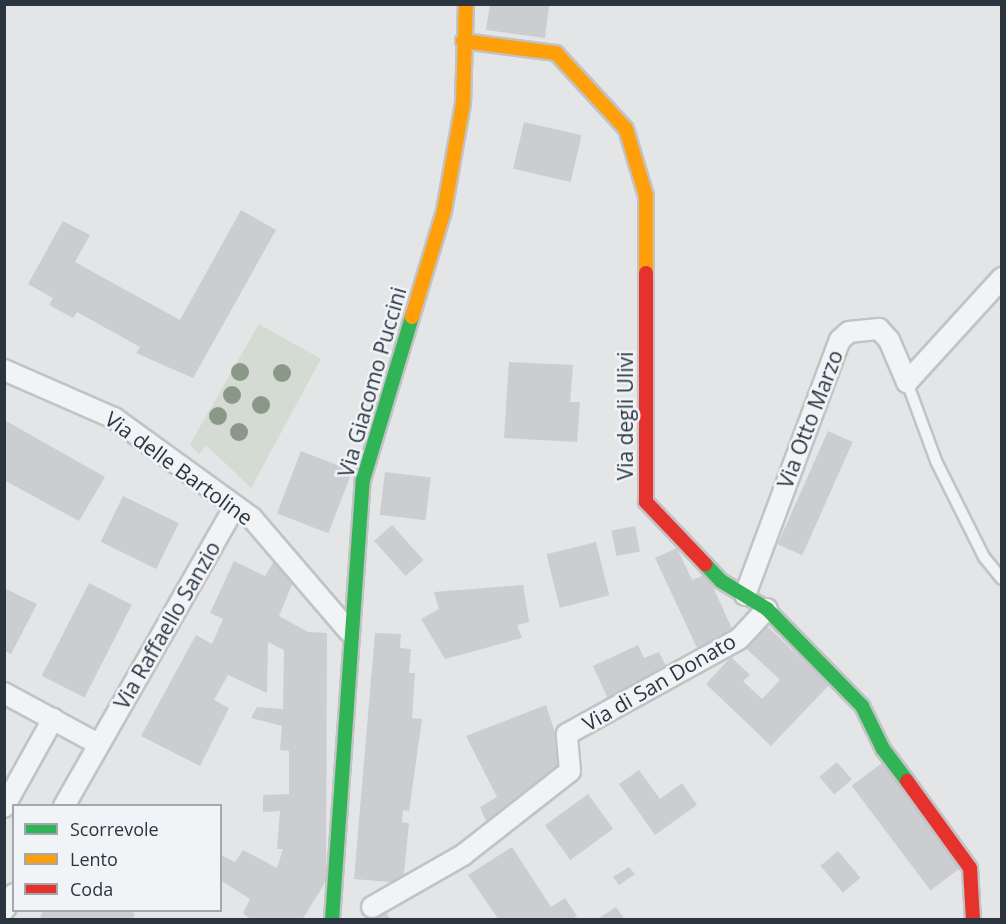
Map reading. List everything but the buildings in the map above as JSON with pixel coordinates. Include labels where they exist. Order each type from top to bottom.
[{"type":"street","name":"Via Giacomo Puccini","points":[[332,920],[349,631],[363,480],[444,211],[462,103],[466,4]]},
{"type":"street","name":"Via degli Ulivi","points":[[463,41],[556,53],[626,129],[646,196],[646,502],[721,581],[767,609],[862,706],[884,749],[970,868],[973,920]]},
{"type":"street","points":[[907,382],[1002,278]]},
{"type":"street","name":"Via Otto Marzo","points":[[745,595],[840,340],[849,332],[879,329],[889,340],[907,382]]},
{"type":"street","name":"Via delle Bartoline","points":[[4,370],[114,418],[235,506],[294,564],[349,631]]},
{"type":"street","name":"Via Raffaello Sanzio","points":[[65,804],[235,506]]},
{"type":"street","name":"Via di San Donato","points":[[372,907],[464,855],[570,771],[567,734],[739,639],[767,609]]},
{"type":"street","points":[[4,693],[98,744]]},
{"type":"street","points":[[4,807],[53,719]]},
{"type":"street","points":[[4,910],[12,897]]},
{"type":"lane","points":[[907,382],[936,461],[984,557],[1002,579]]},
{"type":"shaded area","points":[[259,324],[321,359],[251,488],[206,445],[199,455],[190,444]]},
{"type":"traffic: fast","points":[[332,920],[363,480],[412,317]]},
{"type":"traffic: fast","points":[[705,564],[721,581],[767,609],[862,706],[883,749],[907,781]]},
{"type":"traffic: slow","points":[[412,317],[444,211],[463,103],[466,4]]},
{"type":"traffic: slow","points":[[463,41],[556,53],[626,129],[646,196],[646,273]]},
{"type":"traffic: jam","points":[[646,273],[646,502],[705,564]]},
{"type":"traffic: jam","points":[[907,781],[970,868],[973,920]]}]
